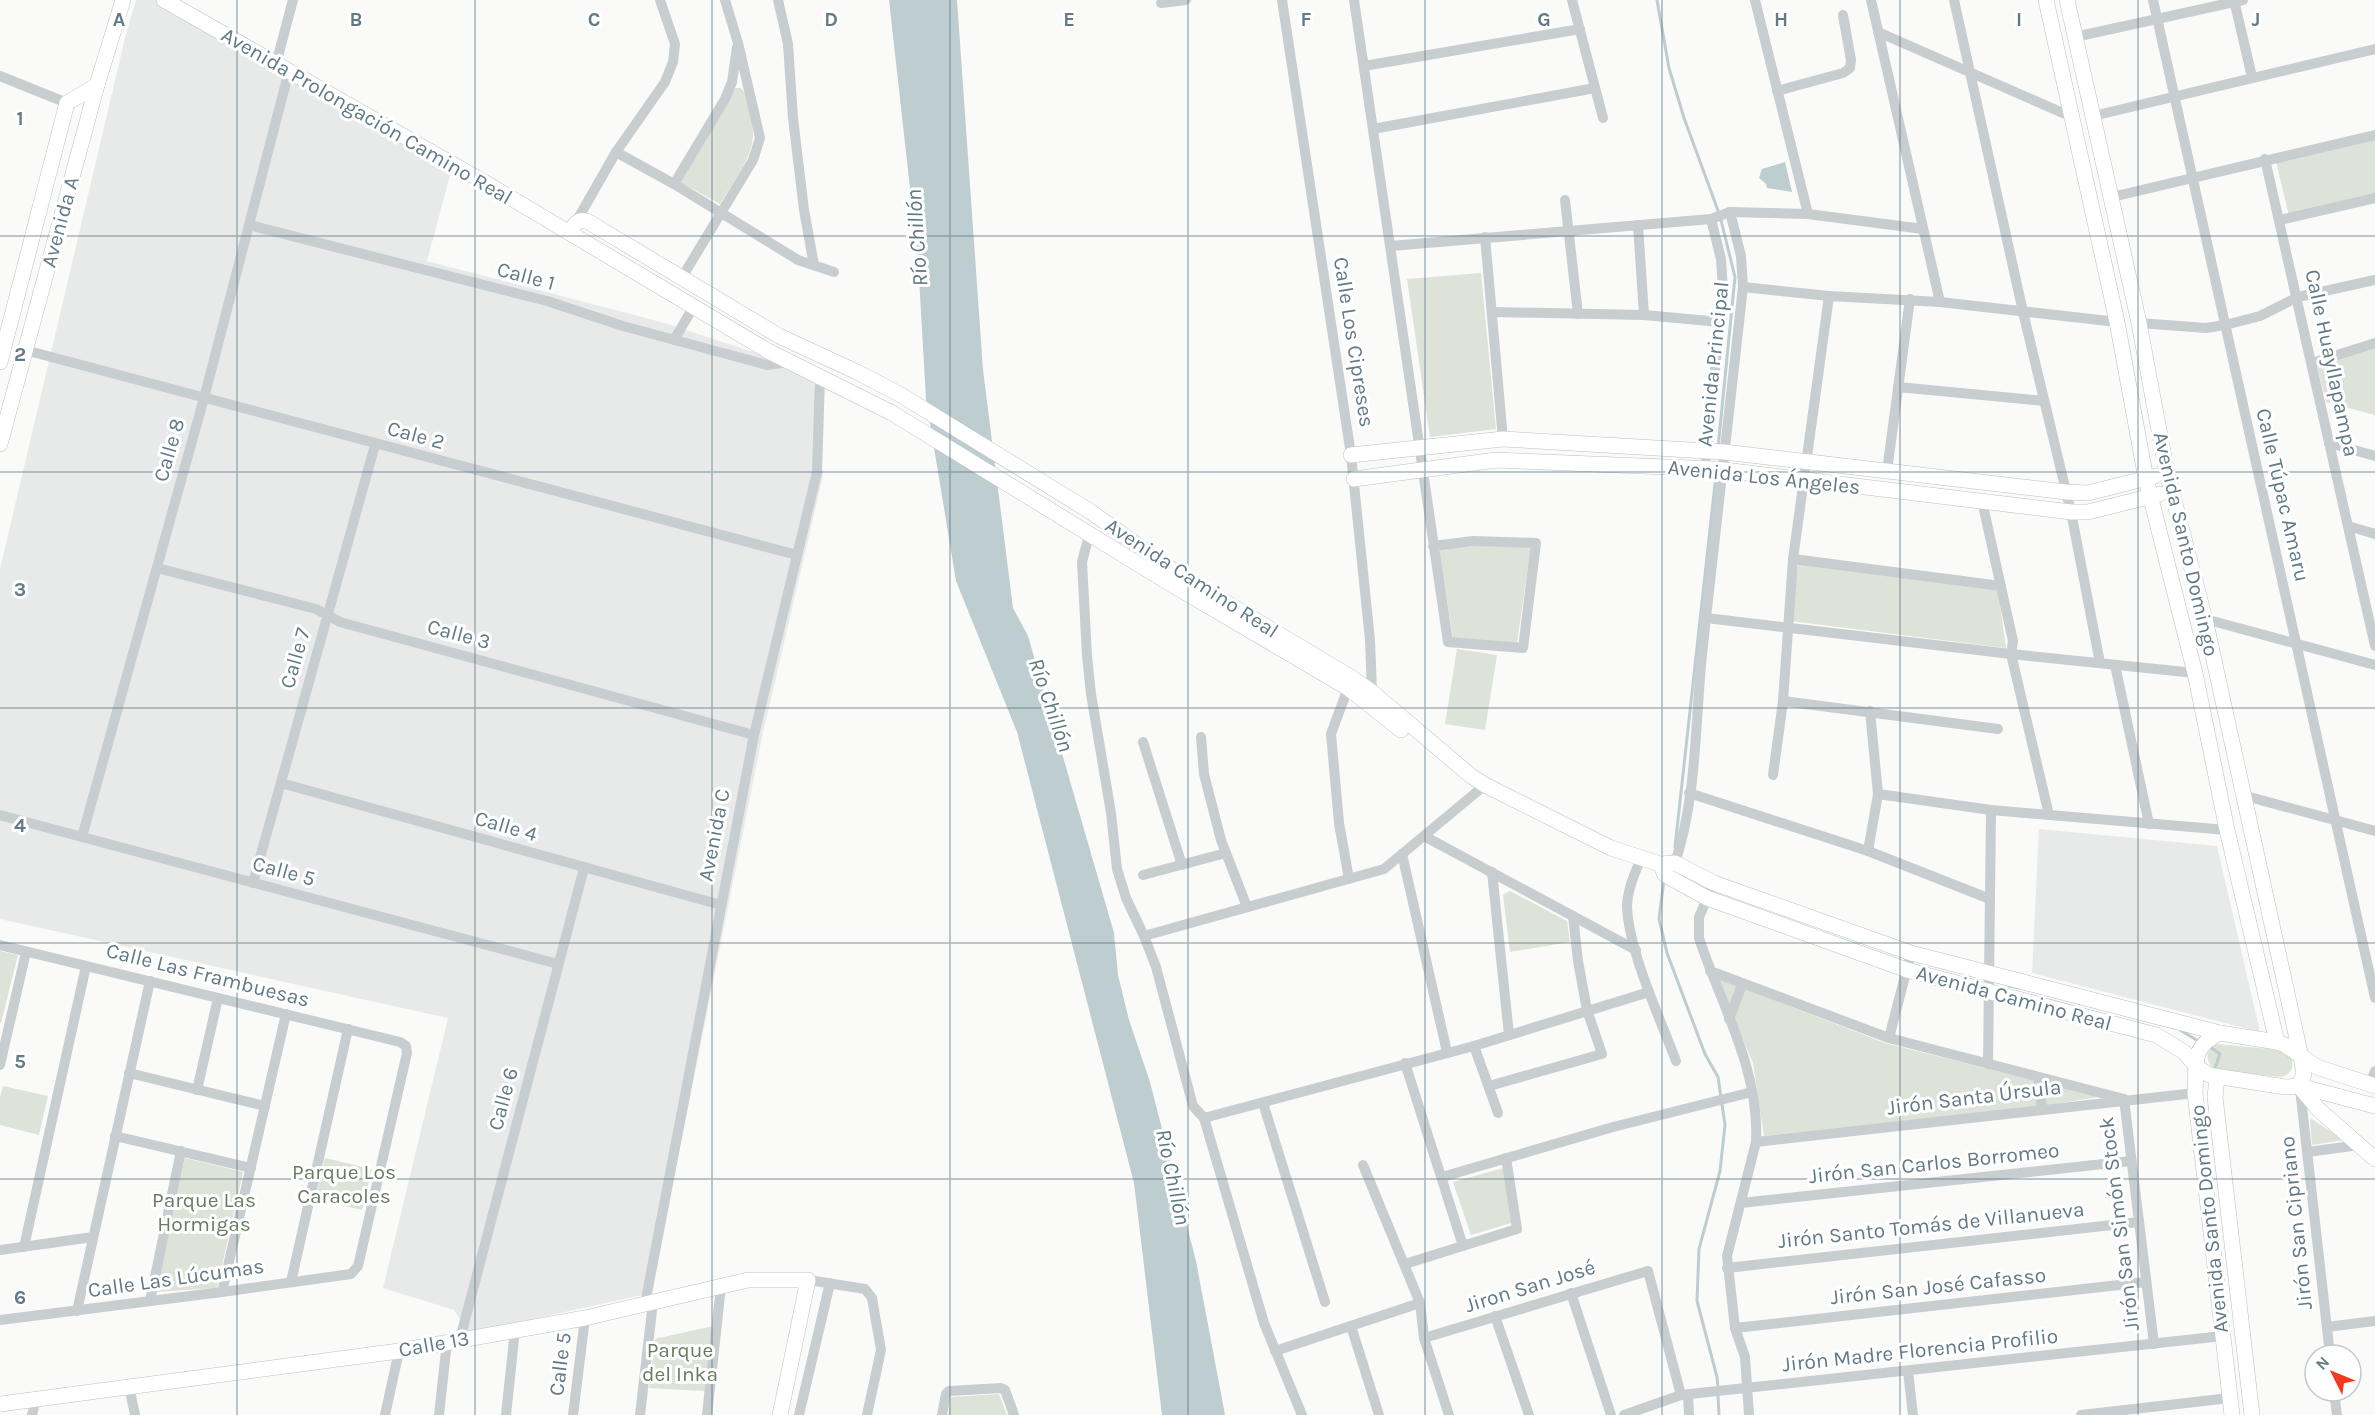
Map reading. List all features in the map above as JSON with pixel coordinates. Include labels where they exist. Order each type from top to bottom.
[{"type":"street","name":"Avenida A","points":[[0,444],[123,0]]},
{"type":"street","name":"Avenida Prolongación Camino Real","points":[[164,0],[573,227],[768,351],[892,413]]},
{"type":"street","name":"Calle 8","points":[[82,837],[204,398],[249,225],[283,68],[293,0]]},
{"type":"street","points":[[573,227],[616,152],[665,82],[674,62],[675,44],[660,0]]},
{"type":"street","points":[[681,279],[753,160],[760,138],[738,43],[725,0]]},
{"type":"street","points":[[778,0],[788,44],[793,118],[804,210],[814,265]]},
{"type":"street","points":[[1161,3],[1186,0]]},
{"type":"street","name":"Calle Los Cipreses","points":[[1282,0],[1351,455],[1370,640],[1372,692]]},
{"type":"street","points":[[1354,0],[1448,642],[1523,648],[1536,543],[1473,541],[1434,546]]},
{"type":"street","points":[[1572,0],[1603,118]]},
{"type":"street","points":[[1755,0],[1808,214]]},
{"type":"street","points":[[1871,0],[1940,302]]},
{"type":"street","points":[[1954,0],[2023,312],[2071,512],[2100,663]]},
{"type":"street","name":"Avenida Santo Domingo","points":[[2046,0],[2116,322],[2146,478],[2195,673],[2228,830],[2277,1042]]},
{"type":"street","name":"Avenida Santo Domingo","points":[[2067,0],[2139,323],[2167,473],[2205,619],[2301,1057],[2304,1074],[2300,1086]]},
{"type":"street","name":"Calle Túpac Amaru","points":[[2153,0],[2375,998]]},
{"type":"street","points":[[2075,37],[2237,1],[2252,77]]},
{"type":"street","points":[[1778,91],[1842,73],[1850,68],[1851,60],[1843,15]]},
{"type":"street","points":[[1364,66],[1580,29]]},
{"type":"street","points":[[1878,32],[2072,117]]},
{"type":"street","points":[[674,184],[725,99],[732,82],[738,43]]},
{"type":"street","points":[[2093,116],[2375,49]]},
{"type":"street","points":[[0,76],[67,103],[98,85]]},
{"type":"street","points":[[1373,129],[1595,88]]},
{"type":"street","name":"Avenida A","points":[[0,362],[67,103]]},
{"type":"street","points":[[2112,197],[2265,159],[2375,135]]},
{"type":"street","points":[[616,152],[674,184],[798,260],[834,272]]},
{"type":"street","name":"Calle Huayllapampa","points":[[2265,159],[2375,646]]},
{"type":"street","points":[[2280,220],[2375,198]]},
{"type":"street","points":[[1565,200],[1578,315]]},
{"type":"street","points":[[1391,246],[1710,219],[1730,212],[1808,214],[1923,230]]},
{"type":"street","name":"Avenida Principal","points":[[1667,863],[1680,847],[1689,793],[1743,287],[1741,256],[1730,212]]},
{"type":"street","name":"Avenida Principal","points":[[1705,468],[1723,291],[1721,259],[1710,219]]},
{"type":"street","name":"Avenida Prolongación Camino Real","points":[[573,227],[581,220],[587,221],[779,336],[901,394]]},
{"type":"street","name":"Calle 1","points":[[249,225],[547,301],[767,365],[791,362]]},
{"type":"street","points":[[1638,225],[1644,315]]},
{"type":"street","points":[[1485,237],[1503,439]]},
{"type":"street","points":[[2139,323],[2206,328],[2225,325],[2260,316],[2298,297],[2375,280]]},
{"type":"street","points":[[1743,287],[1829,296],[1910,299],[2116,322]]},
{"type":"street","points":[[1773,775],[1783,700],[1793,559],[1829,296]]},
{"type":"street","points":[[1887,471],[1910,299]]},
{"type":"street","points":[[675,340],[694,306]]},
{"type":"street","points":[[1493,312],[1644,315],[1720,322]]},
{"type":"street","points":[[2312,363],[2375,343]]},
{"type":"street","name":"Cale 2","points":[[25,350],[797,555]]},
{"type":"street","name":"Avenida C","points":[[649,1303],[754,735],[818,472],[820,376]]},
{"type":"street","points":[[1898,387],[2044,401]]},
{"type":"street","name":"Avenida Camino Real","points":[[901,394],[1091,512],[1177,573],[1372,692],[1485,785],[1611,848],[1641,859],[1667,863],[1714,883],[1911,953],[2220,1033],[2277,1042],[2326,1071],[2373,1080]]},
{"type":"street","name":"Avenida Camino Real","points":[[892,413],[1085,532],[1348,688],[1435,758],[1472,776]]},
{"type":"street","name":"Avenida Los Ángeles","points":[[1351,455],[1503,439],[1707,450],[2088,493],[2167,473]]},
{"type":"street","points":[[2329,443],[2375,456]]},
{"type":"street","name":"Calle 7","points":[[253,882],[375,444]]},
{"type":"street","name":"Avenida Los Ángeles","points":[[1354,479],[1422,468],[1496,460],[1705,468],[2071,512],[2088,512],[2171,491]]},
{"type":"street","points":[[1982,501],[2013,641],[2011,654],[2049,815]]},
{"type":"street","points":[[2348,525],[2375,534]]},
{"type":"street","points":[[1085,532],[1082,571],[1091,694],[1111,813],[1117,869],[1126,898],[1156,967],[1193,1106],[1204,1118],[1261,1314],[1302,1415]]},
{"type":"street","points":[[1793,559],[2001,586]]},
{"type":"street","name":"Calle 3","points":[[157,568],[316,609],[340,622],[754,735]]},
{"type":"street","points":[[1706,618],[2195,673]]},
{"type":"street","points":[[2205,619],[2375,665]]},
{"type":"street","points":[[2115,665],[2149,824]]},
{"type":"street","points":[[1348,688],[1331,734],[1339,823],[1349,879]]},
{"type":"street","points":[[1783,700],[1998,729]]},
{"type":"street","points":[[1868,851],[1878,794],[1870,711]]},
{"type":"street","points":[[1201,737],[1204,774],[1226,853],[1247,907]]},
{"type":"street","points":[[1143,742],[1182,865]]},
{"type":"street","name":"Calle 4","points":[[281,783],[721,905]]},
{"type":"street","points":[[1144,936],[1384,869],[1485,785]]},
{"type":"street","points":[[1689,793],[1868,851],[1990,899]]},
{"type":"street","points":[[1878,794],[1991,810],[2228,830]]},
{"type":"street","points":[[2242,795],[2375,831]]},
{"type":"street","points":[[1988,1064],[1991,810]]},
{"type":"street","name":"Calle 5","points":[[0,815],[558,964]]},
{"type":"street","points":[[1424,836],[1636,950]]},
{"type":"street","points":[[1143,875],[1226,853]]},
{"type":"street","points":[[1402,854],[1446,1053]]},
{"type":"street","points":[[1641,859],[1630,889],[1627,907],[1631,933],[1649,992],[1676,1061]]},
{"type":"street","name":"Avenida Camino Real","points":[[1667,863],[1665,875],[1707,898],[1907,970],[2156,1035],[2184,1052],[2197,1067],[2209,1075],[2284,1087],[2300,1086],[2375,1106]]},
{"type":"street","name":"Calle 6","points":[[454,1341],[584,868]]},
{"type":"street","points":[[1492,872],[1509,1035]]},
{"type":"street","points":[[1714,883],[1699,917],[1699,938],[1748,1066],[1757,1126],[1756,1142],[1726,1256],[1735,1328],[1745,1357],[1749,1388],[1749,1415]]},
{"type":"street","points":[[1489,1086],[1602,1054],[1587,1010],[1573,916]]},
{"type":"street","name":"Calle Las Frambuesas","points":[[0,945],[348,1029],[400,1042],[406,1046],[407,1053],[356,1270]]},
{"type":"street","points":[[0,1065],[27,952]]},
{"type":"street","points":[[1888,1038],[1911,953]]},
{"type":"street","points":[[24,1247],[86,966]]},
{"type":"street","points":[[1710,971],[1742,985],[1888,1038],[2124,1100]]},
{"type":"street","points":[[77,1311],[150,981]]},
{"type":"street","points":[[1729,1019],[1742,985]]},
{"type":"street","points":[[1204,1118],[1474,1046],[1649,992]]},
{"type":"street","points":[[196,1090],[218,998]]},
{"type":"street","points":[[222,1292],[286,1014]]},
{"type":"street","points":[[291,1282],[348,1029]]},
{"type":"street","name":"Avenida Santo Domingo","points":[[2220,1033],[2203,1043],[2198,1052],[2195,1093],[2232,1415]]},
{"type":"street","points":[[1474,1046],[1498,1113]]},
{"type":"street","points":[[1405,1063],[1463,1246]]},
{"type":"street","points":[[129,1073],[265,1106]]},
{"type":"street","points":[[2038,1077],[2042,1109]]},
{"type":"street","name":"Avenida Santo Domingo","points":[[2217,1077],[2215,1096],[2252,1415]]},
{"type":"street","points":[[2300,1086],[2318,1109],[2375,1159]]},
{"type":"street","name":"Jirón San Cipriano","points":[[2300,1086],[2329,1343]]},
{"type":"street","points":[[1442,1177],[1613,1126],[1752,1092]]},
{"type":"street","name":"Jirón Santa Úrsula","points":[[1756,1142],[2195,1093]]},
{"type":"street","name":"Jirón San Simón Stock","points":[[2124,1100],[2154,1344]]},
{"type":"street","points":[[1263,1103],[1324,1302]]},
{"type":"street","points":[[115,1136],[251,1168]]},
{"type":"street","points":[[2308,1152],[2359,1145]]},
{"type":"street","points":[[150,1301],[182,1151]]},
{"type":"street","points":[[1405,1264],[1517,1229],[1506,1158]]},
{"type":"street","name":"Jirón San Carlos Borromeo","points":[[1741,1203],[2131,1161]]},
{"type":"street","points":[[1363,1165],[1420,1303],[1424,1338],[1449,1415]]},
{"type":"street","name":"Jirón Santo Tomás de Villanueva","points":[[1727,1268],[2139,1222]]},
{"type":"street","points":[[0,1250],[93,1237]]},
{"type":"street","name":"Calle Las Lúcumas","points":[[0,1320],[351,1274],[356,1270]]},
{"type":"street","name":"Jiron San José","points":[[1424,1338],[1648,1271],[1684,1395]]},
{"type":"street","name":"Calle 13","points":[[0,1404],[399,1351],[585,1318],[748,1280],[808,1280],[865,1289],[872,1298],[881,1350],[867,1415]]},
{"type":"street","points":[[780,1415],[808,1280]]},
{"type":"street","name":"Jirón San José Cafasso","points":[[1735,1328],[2146,1282]]},
{"type":"street","points":[[799,1415],[830,1283]]},
{"type":"street","points":[[707,1415],[721,1286]]},
{"type":"street","points":[[1571,1293],[1611,1415]]},
{"type":"street","points":[[640,1415],[649,1303]]},
{"type":"street","points":[[1275,1351],[1420,1303]]},
{"type":"street","points":[[1495,1316],[1529,1415]]},
{"type":"street","name":"Calle 5","points":[[573,1415],[585,1318]]},
{"type":"street","points":[[2327,1327],[2375,1321]]},
{"type":"street","points":[[1351,1326],[1379,1415]]},
{"type":"street","points":[[506,1415],[515,1329]]},
{"type":"street","name":"Jirón Madre Florencia Profilio","points":[[1624,1415],[1684,1395],[2223,1336]]},
{"type":"street","points":[[439,1415],[454,1341]]},
{"type":"street","points":[[385,1415],[399,1351]]},
{"type":"street","points":[[1908,1371],[1913,1415]]},
{"type":"street","points":[[129,1386],[135,1415]]},
{"type":"street","points":[[942,1415],[946,1394],[949,1391],[1001,1388],[1005,1390],[1014,1415]]},
{"type":"street","points":[[1684,1395],[1689,1415]]},
{"type":"street","points":[[2081,1415],[2156,1411],[2230,1398]]},
{"type":"street","points":[[32,1415],[36,1399]]},
{"type":"shaded area","points":[[136,0],[156,0],[309,78],[451,172],[427,261],[665,323],[756,353],[814,381],[823,476],[762,737],[651,1293],[469,1333],[454,1310],[383,1288],[448,1018],[0,919],[0,569],[125,38]]},
{"type":"shaded area","points":[[2039,829],[2217,846],[2260,1032],[2032,973]]},
{"type":"green space","points":[[735,88],[741,88],[744,92],[751,118],[752,142],[746,161],[720,204],[680,182]]},
{"type":"green space","points":[[2375,140],[2375,194],[2289,216],[2276,161]]},
{"type":"green space","points":[[1481,273],[1496,429],[1430,437],[1407,279]]},
{"type":"green space","points":[[2375,347],[2375,415],[2326,402],[2317,366]]},
{"type":"green space","points":[[1477,546],[1531,547],[1517,643],[1453,638],[1439,549]]},
{"type":"green space","points":[[1798,564],[1998,590],[2006,648],[1790,621]]},
{"type":"green space","points":[[1457,649],[1497,655],[1485,730],[1445,724]]},
{"type":"green space","points":[[1510,891],[1567,921],[1570,942],[1510,952],[1503,895]]},
{"type":"green space","points":[[0,951],[18,955],[1,1023],[0,1023]]},
{"type":"green space","points":[[1716,978],[1885,1043],[2099,1097],[2035,1107],[1764,1136],[1753,1063]]},
{"type":"green space","points":[[2217,1044],[2280,1050],[2291,1057],[2292,1067],[2287,1074],[2280,1077],[2217,1070],[2210,1064],[2208,1053]]},
{"type":"green space","points":[[3,1086],[48,1096],[39,1135],[0,1125],[0,1097]]},
{"type":"green space","points":[[2310,1118],[2344,1140],[2312,1145]]},
{"type":"green space","name":"Parque Las Hormigas","points":[[185,1158],[243,1172],[217,1288],[156,1292]]},
{"type":"green space","name":"Parque Los Caracoles","points":[[325,1158],[372,1169],[362,1210],[315,1199]]},
{"type":"green space","points":[[1503,1168],[1511,1223],[1471,1235],[1453,1182]]},
{"type":"green space","name":"Parque del Inka","points":[[713,1326],[705,1391],[649,1388],[655,1339]]},
{"type":"green space","points":[[999,1394],[1007,1415],[948,1415],[951,1397]]},
{"type":"water","name":"Río Chillón","points":[[889,0],[957,0],[983,370],[1013,608],[1028,636],[1114,933],[1118,975],[1129,1020],[1150,1082],[1196,1261],[1225,1415],[1162,1415],[1134,1183],[1017,732],[956,581],[926,399],[918,260]]},
{"type":"water","points":[[1785,162],[1792,192],[1767,188],[1759,178],[1762,169]]},
{"type":"waterway","points":[[1657,0],[1669,68],[1684,118],[1720,216],[1735,277],[1718,448]]},
{"type":"waterway","points":[[1675,847],[1716,475]]},
{"type":"waterway","points":[[1664,879],[1659,919],[1667,953],[1705,1054],[1718,1077],[1725,1125],[1720,1171],[1699,1249],[1697,1301],[1718,1388]]},
{"type":"waterway","points":[[2009,986],[2026,989]]},
{"type":"waterway","points":[[2180,1030],[2200,1042]]},
{"type":"waterway","points":[[2209,1046],[2220,1054],[2214,1071]]},
{"type":"waterway","points":[[1718,1395],[1719,1415]]}]
